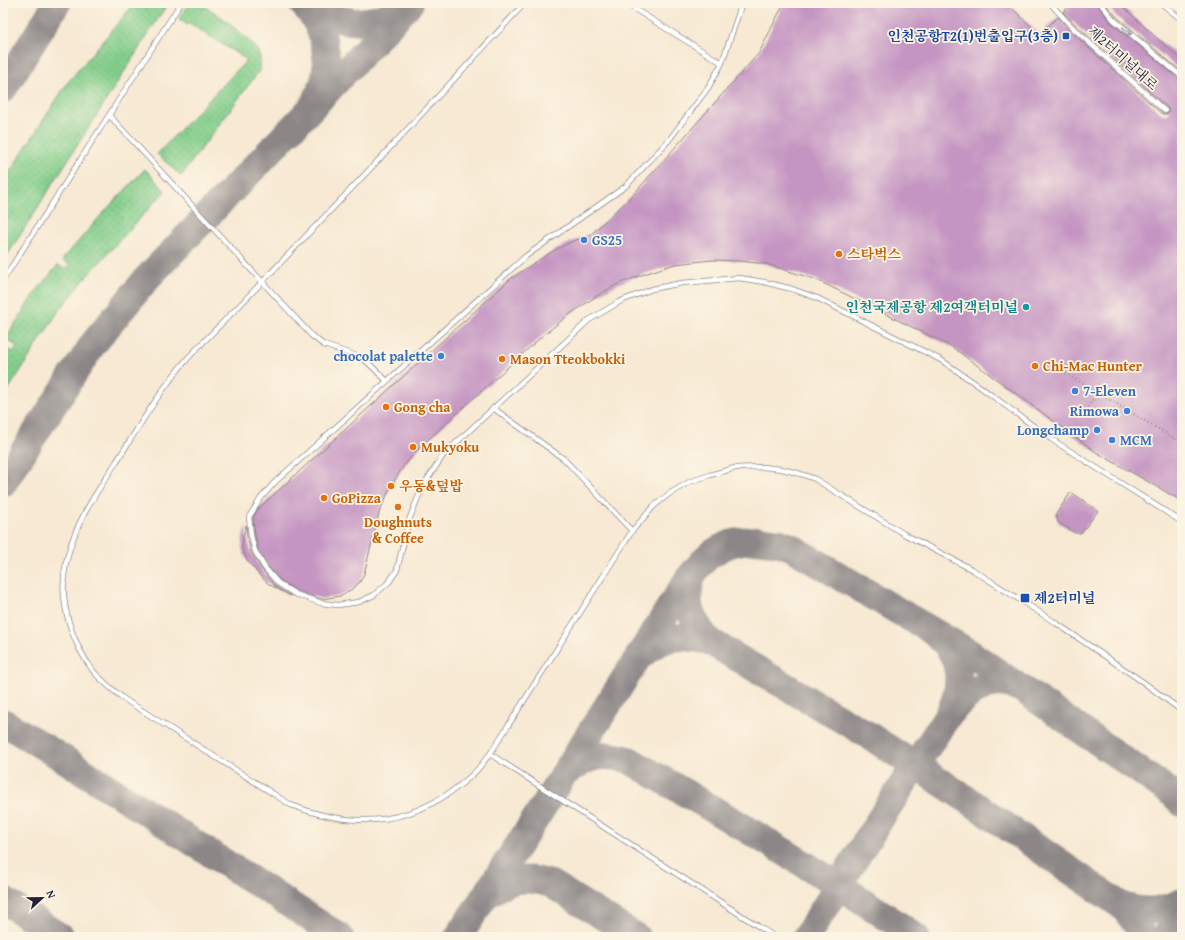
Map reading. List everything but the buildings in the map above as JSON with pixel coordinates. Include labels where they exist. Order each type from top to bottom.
[{"type":"lane","points":[[3,280],[181,3]]},
{"type":"lane","points":[[525,3],[366,173],[188,359],[158,398],[87,507],[76,527],[70,544],[65,565],[64,589],[69,624],[79,647],[94,672],[106,685],[124,699],[273,795],[291,805],[317,814],[349,820],[368,821],[391,818],[412,812],[441,798],[455,789],[473,774],[490,754],[632,531],[654,506],[668,494],[689,482],[710,474],[734,468],[763,467],[782,469],[815,479],[904,534],[972,570],[1053,621],[1182,711]]},
{"type":"lane","points":[[625,3],[722,63]]},
{"type":"lane","points":[[742,3],[722,63],[708,88],[669,140],[626,186],[526,256],[276,482],[261,498],[249,517],[251,536],[255,551],[265,568],[278,583],[295,594],[321,603],[338,605],[359,602],[374,594],[389,582],[397,570],[409,520],[425,483],[444,454],[589,320],[621,301],[652,289],[682,283],[739,278],[792,289],[817,298],[941,360],[1051,439],[1182,522]]},
{"type":"lane","name":"제2터미널대로","points":[[1050,3],[1072,27],[1165,111]]},
{"type":"lane","name":"제2터미널대로","points":[[1100,3],[1114,20],[1182,77]]},
{"type":"lane","points":[[1161,3],[1182,20]]},
{"type":"lane","points":[[109,115],[312,336],[324,345],[363,358],[387,381]]},
{"type":"lane","points":[[493,408],[564,458],[632,531]]},
{"type":"lane","points":[[490,754],[775,937]]},
{"type":"path","points":[[1055,367],[1182,443]]},
{"type":"path","points":[[1081,417],[1097,392]]},
{"type":"green space","points":[[135,3],[168,3],[3,262],[3,182],[68,82]]},
{"type":"green space","points":[[189,3],[206,7],[223,18],[253,44],[259,53],[260,64],[259,71],[181,176],[157,154],[247,60],[189,23],[187,25],[179,19]]},
{"type":"green space","points":[[145,169],[165,191],[88,275],[58,312],[3,398],[3,346],[13,352],[17,346],[5,339],[34,294],[58,265],[65,269],[69,264],[62,260],[104,212]]},
{"type":"taxiway","points":[[3,89],[57,3]]},
{"type":"taxiway","points":[[302,3],[311,13],[317,25],[325,50],[325,77],[315,101]]},
{"type":"taxiway","points":[[305,3],[328,16],[352,21],[376,19],[401,9]]},
{"type":"taxiway","points":[[3,483],[93,344],[148,277],[300,120],[410,3]]},
{"type":"taxiway","points":[[458,937],[534,821],[688,579],[707,557],[730,544],[743,541],[756,540],[780,543],[791,547],[967,651],[1173,794],[1182,803]]},
{"type":"taxiway","points":[[693,573],[689,593],[690,610],[697,625],[709,641]]},
{"type":"taxiway","points":[[806,937],[952,707],[958,685],[956,664],[953,654],[938,636]]},
{"type":"taxiway","points":[[640,656],[664,640],[672,638],[689,637],[709,641],[868,735],[965,798],[1122,906],[1137,924],[1142,937]]},
{"type":"taxiway","points":[[949,714],[967,696],[990,684],[1007,684],[1022,689]]},
{"type":"taxiway","points":[[3,722],[64,759],[340,937]]},
{"type":"taxiway","points":[[565,773],[573,767],[595,757],[610,756],[629,760],[846,890],[916,937]]},
{"type":"taxiway","points":[[485,896],[493,890],[516,880],[524,879],[541,881],[551,884],[636,937]]},
{"type":"taxiway","points":[[3,900],[61,937]]},
{"type":"taxiway","points":[[1122,906],[1138,910],[1160,910],[1182,902]]},
{"type":"taxiway","points":[[1165,937],[1182,909]]},
{"type":"place","name":"인천공항T2(1)번출입구(3층)","points":[[1066,36]]},
{"type":"place","name":"GS25","points":[[584,240]]},
{"type":"place","name":"스타벅스","points":[[839,254]]},
{"type":"place","name":"인천국제공항 제2여객터미널","points":[[1026,307]]},
{"type":"place","name":"chocolat palette","points":[[441,356]]},
{"type":"place","name":"Mason Tteokbokki","points":[[502,359]]},
{"type":"place","name":"Chi-Mac Hunter","points":[[1035,366]]},
{"type":"place","name":"7-Eleven","points":[[1075,391]]},
{"type":"place","name":"Gong cha","points":[[386,407]]},
{"type":"place","name":"Rimowa","points":[[1127,411]]},
{"type":"place","name":"Longchamp","points":[[1097,430]]},
{"type":"place","name":"MCM","points":[[1112,440]]},
{"type":"place","name":"Mukyoku","points":[[413,447]]},
{"type":"place","name":"우동&덮밥","points":[[391,486]]},
{"type":"place","name":"GoPizza","points":[[324,498]]},
{"type":"place","name":"Doughnuts & Coffee","points":[[398,507]]},
{"type":"place","name":"제2터미널","points":[[1025,598]]}]
